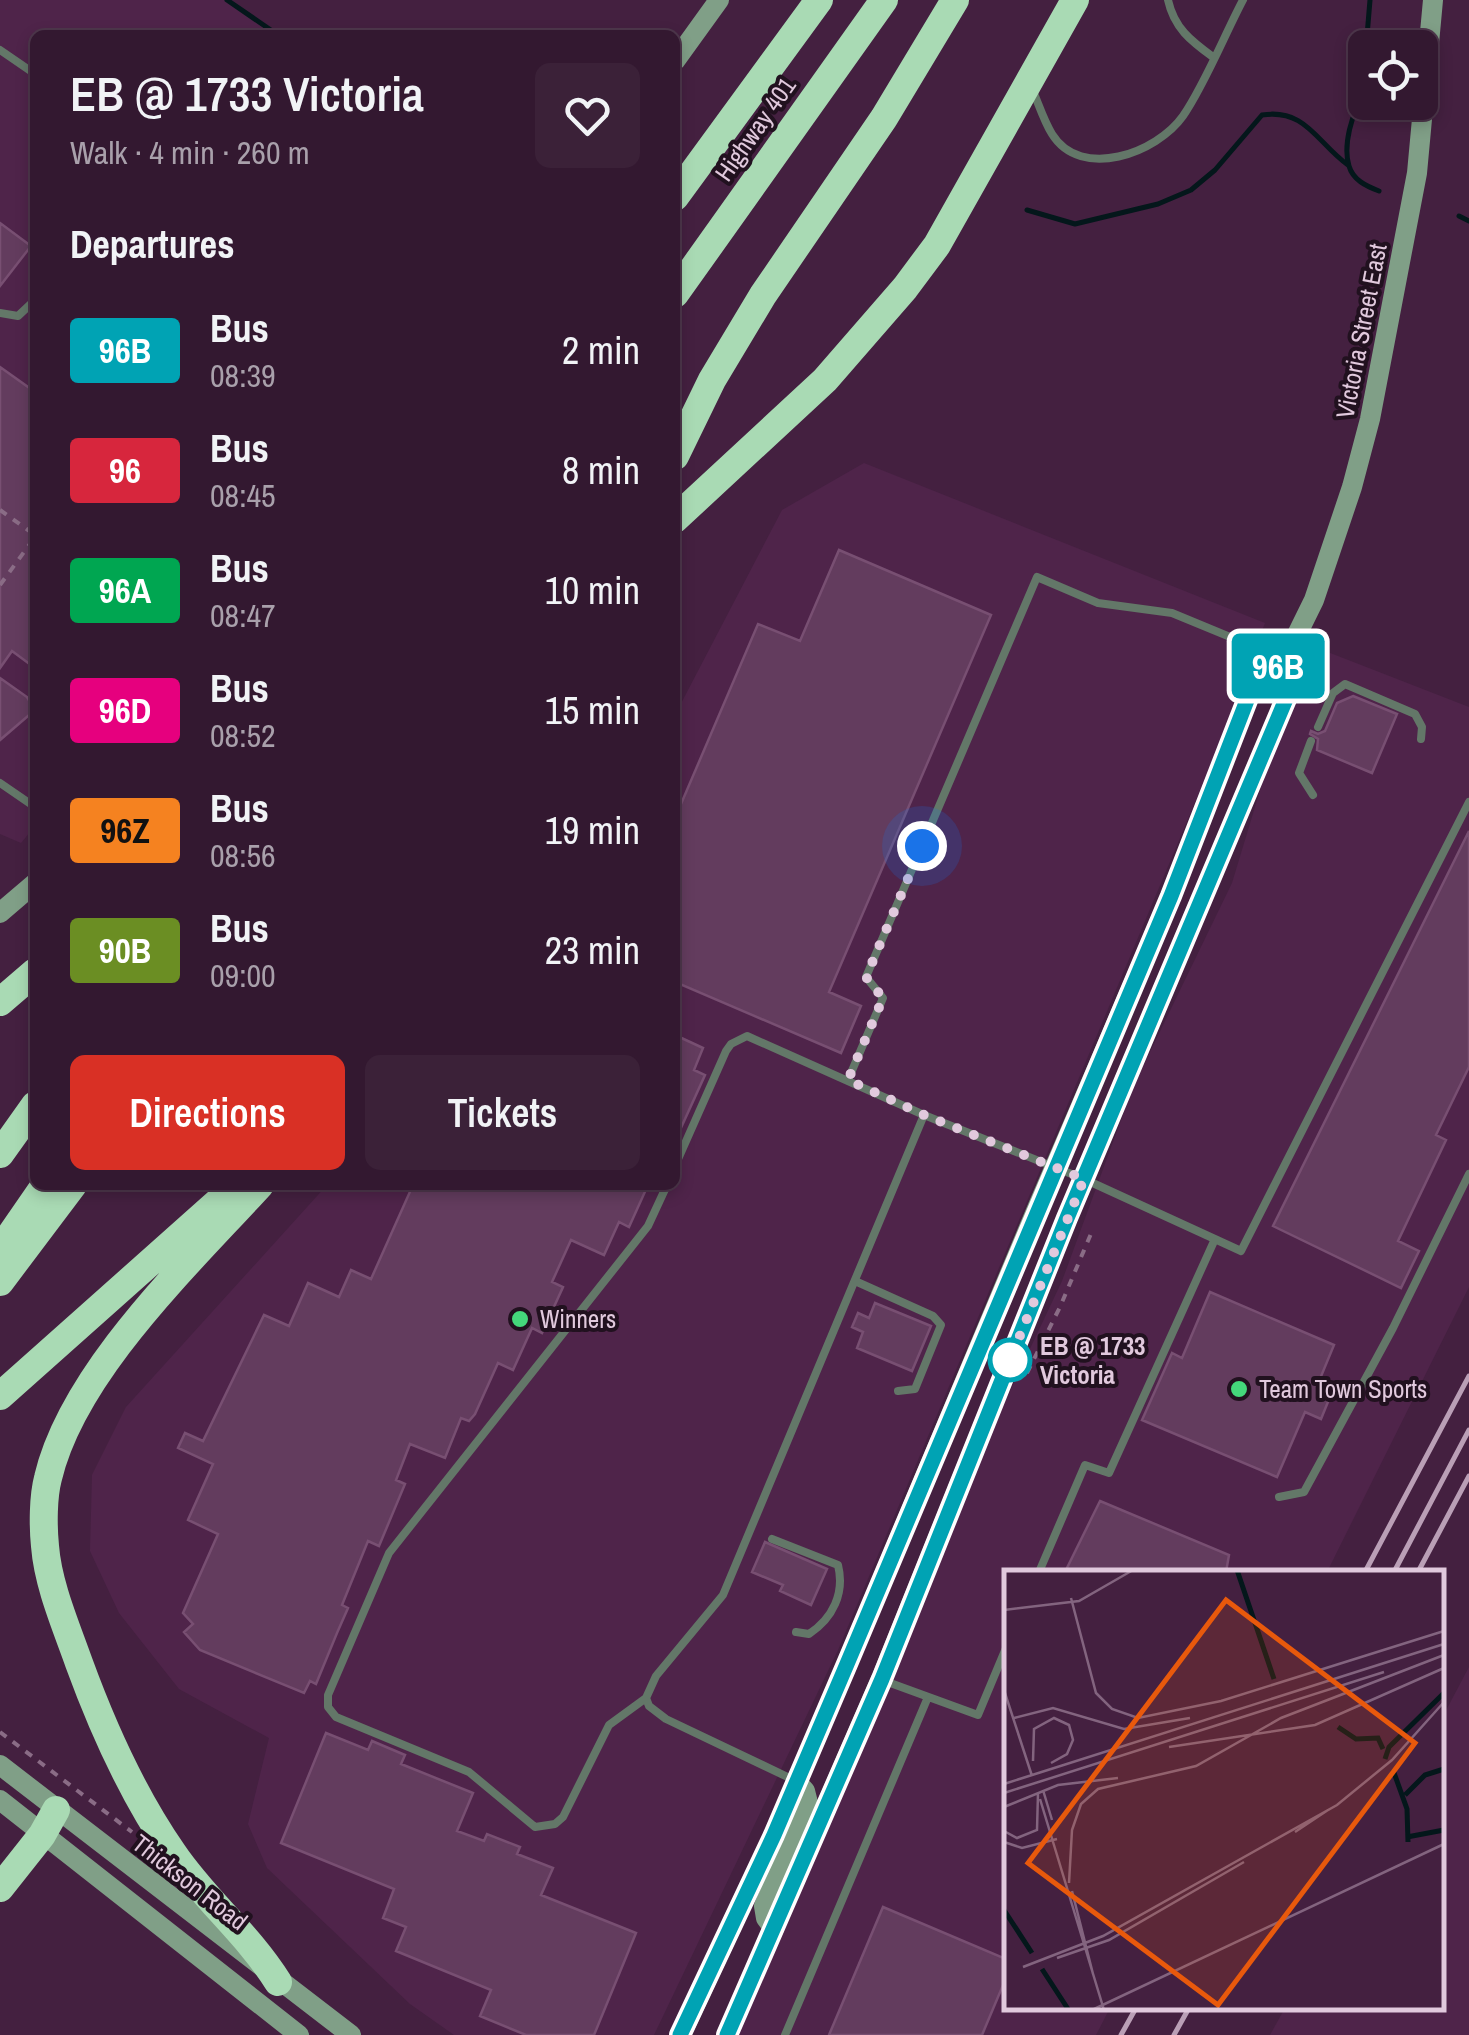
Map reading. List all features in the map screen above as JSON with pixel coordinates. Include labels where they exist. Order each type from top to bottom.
[{"type":"highway","name":"Highway 401","points":[[680,188],[819,0]]},
{"type":"highway","name":"Highway 401","points":[[680,287],[884,0]]},
{"type":"highway","points":[[680,446],[712,380],[763,295],[884,118],[956,0]]},
{"type":"highway","points":[[680,514],[824,380],[905,288],[936,245],[1076,0]]},
{"type":"highway","points":[[0,1002],[30,976]]},
{"type":"highway","points":[[0,1154],[30,1111]]},
{"type":"highway","points":[[0,1250],[42,1190]]},
{"type":"highway","points":[[0,1282],[69,1190]]},
{"type":"highway","points":[[0,1396],[232,1190]]},
{"type":"highway","points":[[256,1190],[132,1328],[73,1413],[48,1479],[45,1547],[60,1610],[95,1708],[125,1768],[173,1854],[256,1947],[278,1982]]},
{"type":"highway","points":[[0,1888],[49,1823]]},
{"type":"main road","points":[[680,54],[719,0]]},
{"type":"main road","name":"Victoria Street East","points":[[680,2035],[796,1781],[1171,896],[1251,690],[1285,659],[1314,600],[1370,419],[1417,174],[1433,0]]},
{"type":"main road","name":"Victoria Street East","points":[[727,2035],[882,1679],[1084,1179],[1286,699],[1285,659]]},
{"type":"main road","points":[[0,913],[30,887]]},
{"type":"main road","name":"Thickson Road","points":[[0,1765],[49,1823],[299,2035]]},
{"type":"main road","points":[[774,1929],[764,1906],[808,1802],[796,1781]]},
{"type":"main road","name":"Thickson Road","points":[[0,1800],[49,1823],[350,2035]]},
{"type":"lane","points":[[1168,0],[1172,20],[1213,57]]},
{"type":"lane","points":[[1030,84],[1053,137],[1078,154],[1110,160],[1144,151],[1182,118],[1243,0]]},
{"type":"lane","points":[[0,50],[30,71]]},
{"type":"lane","points":[[0,313],[18,316],[30,305]]},
{"type":"lane","points":[[848,1080],[883,998],[866,977],[1037,578],[1098,602],[1172,613],[1285,659]]},
{"type":"lane","points":[[1318,728],[1333,693],[1345,684],[1415,714],[1422,727],[1421,738]]},
{"type":"lane","points":[[1312,742],[1300,773],[1313,795]]},
{"type":"lane","points":[[0,783],[30,804]]},
{"type":"lane","points":[[680,1155],[726,1051],[738,1038],[756,1038],[924,1115],[1084,1179],[1241,1250],[1469,802]]},
{"type":"lane","points":[[664,1190],[648,1226],[388,1553],[328,1695],[328,1707],[336,1717],[469,1772],[535,1826],[546,1827],[563,1818],[609,1725],[646,1698],[656,1676],[723,1595],[924,1115]]},
{"type":"lane","points":[[1279,1498],[1304,1492],[1393,1328],[1469,1174]]},
{"type":"lane","points":[[1039,1570],[1084,1464],[1109,1473],[1215,1239]]},
{"type":"lane","points":[[854,1281],[933,1316],[941,1325],[915,1390],[898,1390]]},
{"type":"lane","points":[[772,1539],[838,1565],[843,1584],[826,1623],[809,1634],[796,1632]]},
{"type":"lane","points":[[882,1679],[978,1715],[1004,1653]]},
{"type":"lane","points":[[785,2035],[928,1697]]},
{"type":"lane","points":[[646,1698],[649,1706],[666,1720],[796,1781]]},
{"type":"path","points":[[0,510],[30,532]]},
{"type":"path","points":[[0,585],[30,543]]},
{"type":"path","points":[[0,1732],[135,1834]]},
{"type":"shaded area","points":[[0,0],[227,0],[271,30],[30,30],[30,832],[21,843],[0,834]]},
{"type":"shaded area","points":[[864,463],[1265,623],[1209,769],[838,1650],[654,2035],[454,2035],[410,2004],[267,1868],[248,1824],[269,1738],[179,1689],[119,1613],[90,1551],[92,1475],[126,1407],[322,1190],[680,1190],[680,705],[782,510]]},
{"type":"shaded area","points":[[1320,649],[1469,707],[1469,1287],[1328,1570],[1004,1570],[1004,2010],[1109,2010],[1096,2035],[735,2035],[977,1461],[1062,1281],[1134,1085],[1232,883],[1268,764]]},
{"type":"shaded area","points":[[1469,1667],[1469,2035],[1270,2035],[1284,2010],[1444,2010],[1444,1714]]},
{"type":"building","points":[[0,223],[30,247],[0,286]]},
{"type":"building","points":[[0,367],[30,388],[30,664],[12,651],[0,668]]},
{"type":"building","points":[[839,550],[991,615],[829,992],[861,1006],[841,1053],[680,984],[680,806],[758,624],[800,641]]},
{"type":"building","points":[[0,678],[27,697],[30,714],[0,740]]},
{"type":"building","points":[[1353,696],[1397,714],[1372,773],[1317,750],[1318,739],[1310,734],[1325,731],[1337,703]]},
{"type":"building","points":[[1469,831],[1469,1067],[1436,1135],[1446,1140],[1398,1241],[1419,1251],[1401,1288],[1273,1226]]},
{"type":"building","points":[[680,1037],[703,1048],[694,1070],[705,1075],[680,1130]]},
{"type":"building","points":[[411,1190],[646,1190],[629,1227],[619,1222],[604,1255],[571,1240],[552,1282],[563,1287],[542,1333],[532,1328],[513,1370],[498,1363],[475,1414],[469,1421],[461,1418],[445,1458],[410,1444],[396,1480],[405,1484],[379,1546],[368,1541],[342,1605],[348,1608],[316,1684],[310,1681],[304,1693],[200,1650],[184,1632],[193,1624],[183,1613],[218,1534],[188,1520],[213,1464],[178,1448],[185,1433],[203,1441],[264,1315],[289,1326],[308,1283],[339,1297],[351,1270],[371,1279]]},
{"type":"building","name":"Team Town Sports","points":[[1210,1292],[1334,1345],[1317,1386],[1332,1392],[1321,1419],[1305,1412],[1277,1477],[1142,1420],[1172,1353],[1182,1358]]},
{"type":"building","points":[[875,1303],[931,1326],[912,1371],[857,1348],[863,1332],[852,1327],[858,1313],[869,1318]]},
{"type":"building","points":[[1100,1501],[1229,1555],[1226,1570],[1066,1570]]},
{"type":"building","points":[[765,1542],[827,1569],[811,1605],[780,1591],[783,1585],[752,1572]]},
{"type":"building","points":[[326,1733],[368,1750],[372,1741],[405,1755],[401,1764],[473,1793],[457,1831],[484,1841],[487,1834],[520,1847],[517,1854],[553,1868],[541,1895],[636,1933],[594,2035],[526,2035],[480,2016],[491,1990],[396,1951],[406,1927],[383,1918],[394,1889],[281,1843]]},
{"type":"building","points":[[883,1907],[1004,1958],[1004,1983],[982,2035],[829,2035]]},
{"type":"waterway","points":[[227,0],[271,30]]},
{"type":"waterway","points":[[1368,30],[1370,0]]},
{"type":"waterway","points":[[1027,210],[1075,224],[1158,204],[1191,190],[1215,170],[1262,115],[1277,114],[1300,122],[1348,165]]},
{"type":"waterway","points":[[1352,120],[1347,158],[1351,171],[1365,185],[1379,191]]},
{"type":"waterway","points":[[1459,216],[1469,221]]},
{"type":"railway","points":[[1366,1570],[1469,1376]]},
{"type":"railway","points":[[1395,1570],[1469,1430]]},
{"type":"railway","points":[[1419,1570],[1469,1476]]},
{"type":"railway","points":[[1121,2035],[1135,2010]]},
{"type":"railway","points":[[1174,2035],[1188,2010]]},
{"type":"bus line","name":"96B","points":[[680,2035],[774,1835],[847,1664],[1171,896],[1251,690],[1285,659],[1286,699],[1067,1218],[882,1679],[727,2035]]},
{"type":"place","name":"Winners","points":[[520,1319]]},
{"type":"place","name":"EB @ 1733 Victoria","points":[[1010,1360]]},
{"type":"place","name":"Team Town Sports","points":[[1239,1389]]},
{"type":"route","points":[[922,846],[866,977],[883,998],[848,1080],[1084,1179],[1010,1360]]}]
